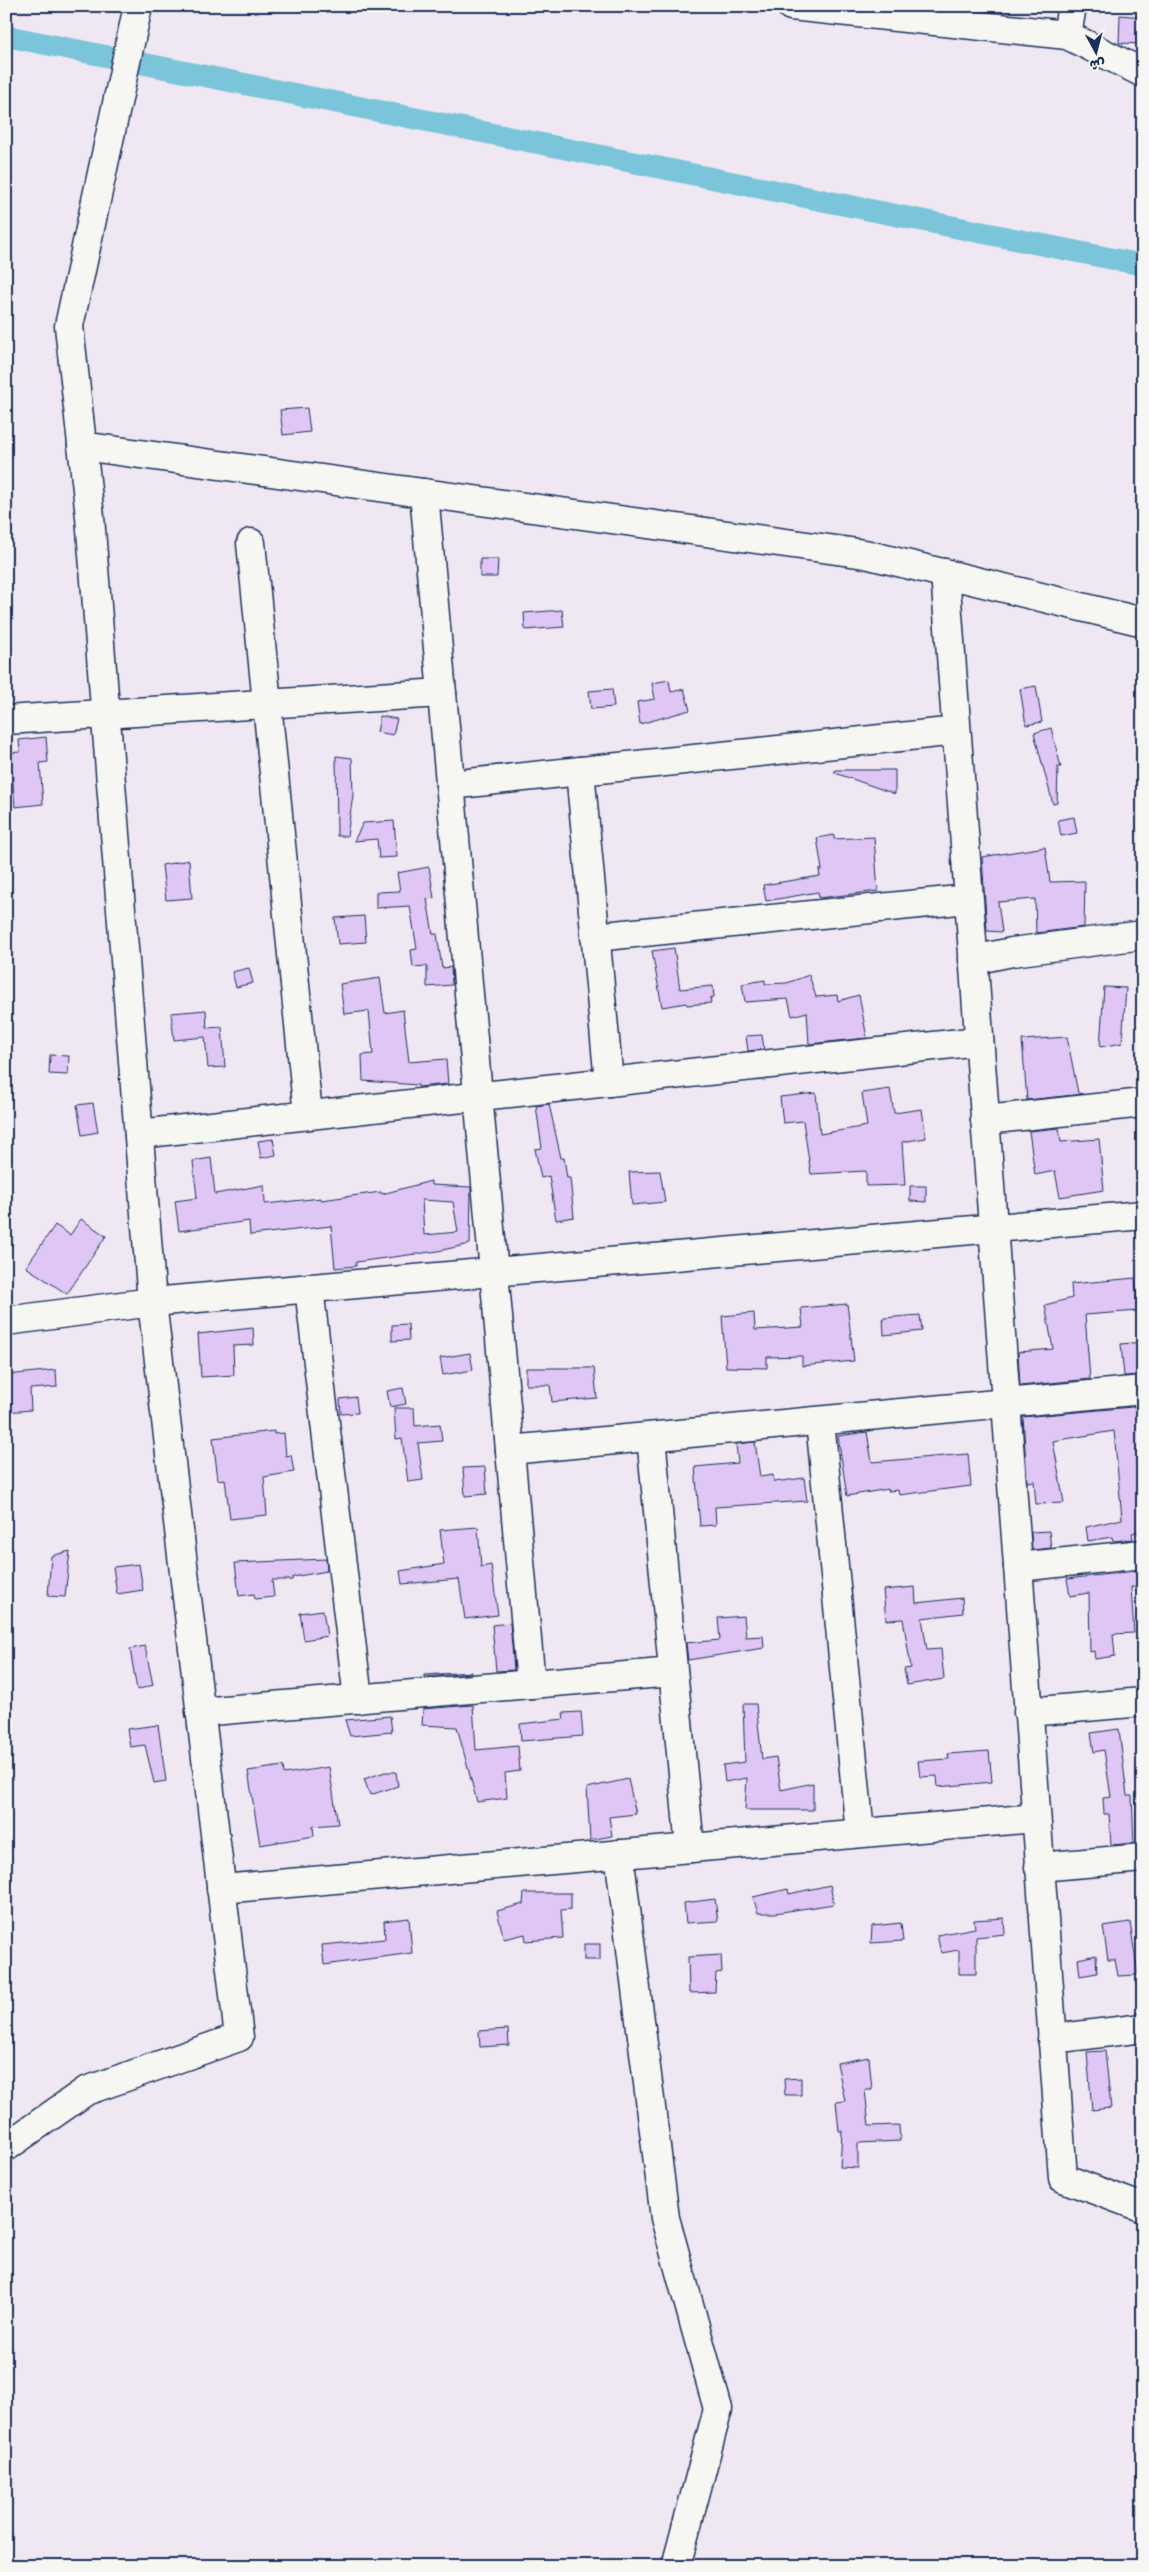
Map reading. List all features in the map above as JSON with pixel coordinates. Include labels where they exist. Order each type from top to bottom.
[{"type":"street","points":[[6,2147],[86,2091],[239,2037],[152,1302],[90,517],[69,326],[138,6]]},
{"type":"street","points":[[1067,36],[1072,6]]},
{"type":"street","points":[[796,7],[1067,36],[1143,73]]},
{"type":"street","points":[[82,446],[865,554],[1143,622]]},
{"type":"street","points":[[424,493],[531,1684]]},
{"type":"street","points":[[251,543],[308,1115]]},
{"type":"street","points":[[945,573],[1062,2178],[1136,2202]]},
{"type":"street","points":[[6,720],[442,693]]},
{"type":"street","points":[[450,785],[956,732]]},
{"type":"street","points":[[580,771],[609,1082]]},
{"type":"street","points":[[595,937],[968,899]]},
{"type":"street","points":[[973,960],[1012,952],[1143,936]]},
{"type":"street","points":[[139,1134],[979,1041]]},
{"type":"street","points":[[985,1120],[1143,1103]]},
{"type":"street","points":[[6,1321],[152,1302],[1143,1215]]},
{"type":"street","points":[[309,1288],[358,1698]]},
{"type":"street","points":[[510,1450],[1143,1390]]},
{"type":"street","points":[[820,1421],[860,1833]]},
{"type":"street","points":[[650,1437],[690,1848]]},
{"type":"street","points":[[1018,1567],[1143,1554]]},
{"type":"street","points":[[200,1712],[673,1672]]},
{"type":"street","points":[[1028,1712],[1143,1702]]},
{"type":"street","points":[[221,1889],[1036,1818]]},
{"type":"street","points":[[619,1854],[665,2218],[718,2409],[676,2566]]},
{"type":"street","points":[[1040,1867],[1143,1858]]},
{"type":"street","points":[[1052,2039],[1143,2028]]},
{"type":"building","points":[[1120,15],[1143,17],[1143,44],[1119,43]]},
{"type":"building","points":[[307,408],[310,432],[283,435],[280,410]]},
{"type":"building","points":[[480,559],[498,559],[497,577],[480,577]]},
{"type":"building","points":[[562,610],[564,627],[525,630],[524,613]]},
{"type":"building","points":[[669,680],[671,692],[684,689],[690,710],[640,724],[637,702],[655,699],[652,683]]},
{"type":"building","points":[[1036,686],[1042,722],[1026,725],[1020,689]]},
{"type":"building","points":[[612,689],[614,707],[591,709],[589,691]]},
{"type":"building","points":[[380,716],[397,719],[393,735],[377,732]]},
{"type":"building","points":[[1051,728],[1061,767],[1058,767],[1057,803],[1053,804],[1034,733]]},
{"type":"building","points":[[46,737],[48,762],[40,763],[43,804],[15,807],[12,771],[6,771],[6,753],[20,752],[19,740]]},
{"type":"building","points":[[336,756],[352,758],[353,795],[347,836],[337,836]]},
{"type":"building","points":[[835,770],[895,770],[895,794],[835,773]]},
{"type":"building","points":[[1074,817],[1077,833],[1061,836],[1058,820]]},
{"type":"building","points":[[394,821],[397,857],[379,858],[377,839],[354,841],[363,823]]},
{"type":"building","points":[[834,835],[834,839],[874,837],[878,891],[819,898],[818,892],[766,901],[763,885],[820,876],[819,870],[822,870],[817,838]]},
{"type":"building","points":[[1045,847],[1050,882],[1085,881],[1084,927],[1036,933],[1035,899],[998,902],[1002,932],[987,931],[982,857]]},
{"type":"building","points":[[189,860],[192,898],[166,900],[162,865]]},
{"type":"building","points":[[429,867],[434,898],[427,899],[433,934],[437,934],[442,968],[451,967],[452,985],[427,987],[427,966],[413,967],[411,950],[417,949],[410,906],[376,908],[376,892],[400,891],[397,873]]},
{"type":"building","points":[[364,916],[366,942],[338,944],[335,918]]},
{"type":"building","points":[[674,948],[680,989],[713,986],[714,997],[710,998],[711,1003],[687,1005],[686,1003],[662,1007],[652,951]]},
{"type":"building","points":[[249,968],[253,983],[236,987],[232,972]]},
{"type":"building","points":[[809,975],[816,997],[837,995],[838,1001],[859,995],[867,1038],[809,1044],[807,1012],[792,1016],[788,999],[745,1002],[742,984],[765,980],[765,984],[787,983]]},
{"type":"building","points":[[380,978],[385,1013],[403,1010],[409,1062],[446,1059],[448,1084],[418,1087],[418,1085],[363,1081],[362,1055],[373,1054],[369,1011],[344,1014],[340,984]]},
{"type":"building","points":[[1104,987],[1126,988],[1122,1043],[1100,1047]]},
{"type":"building","points":[[206,1010],[207,1028],[222,1027],[225,1067],[208,1068],[205,1037],[174,1040],[171,1013]]},
{"type":"building","points":[[762,1035],[764,1049],[748,1051],[746,1036]]},
{"type":"building","points":[[1067,1037],[1078,1093],[1083,1094],[1027,1100],[1022,1040]]},
{"type":"building","points":[[50,1055],[69,1056],[68,1075],[49,1074]]},
{"type":"building","points":[[890,1089],[894,1113],[922,1109],[926,1138],[902,1142],[905,1185],[866,1186],[866,1171],[811,1174],[803,1121],[783,1123],[780,1097],[816,1093],[820,1134],[867,1126],[862,1093]]},
{"type":"building","points":[[93,1103],[98,1132],[82,1135],[77,1105]]},
{"type":"building","points":[[549,1104],[561,1158],[564,1158],[567,1178],[570,1178],[574,1217],[556,1220],[549,1176],[541,1178],[535,1149],[542,1148],[536,1106]]},
{"type":"building","points":[[1059,1128],[1061,1142],[1099,1139],[1104,1190],[1060,1197],[1055,1171],[1035,1175],[1029,1131]]},
{"type":"building","points":[[273,1139],[276,1155],[261,1158],[258,1141]]},
{"type":"building","points":[[211,1158],[215,1194],[264,1185],[265,1204],[321,1198],[321,1200],[381,1192],[382,1194],[431,1181],[431,1185],[471,1187],[470,1244],[438,1251],[356,1262],[356,1266],[335,1268],[331,1226],[250,1235],[249,1221],[179,1231],[175,1201],[197,1198],[193,1161]],"holes":[[[422,1200],[453,1202],[458,1232],[424,1235]]]},
{"type":"building","points":[[660,1171],[665,1202],[632,1205],[629,1172]]},
{"type":"building","points":[[910,1186],[926,1186],[926,1202],[910,1201]]},
{"type":"building","points":[[81,1219],[106,1236],[67,1294],[26,1267],[55,1225],[70,1235]]},
{"type":"building","points":[[1135,1278],[1138,1311],[1085,1315],[1090,1379],[1020,1386],[1018,1352],[1053,1349],[1045,1305],[1072,1298],[1071,1284]]},
{"type":"building","points":[[847,1304],[854,1361],[802,1366],[802,1356],[767,1357],[767,1368],[726,1367],[722,1316],[754,1313],[755,1330],[803,1327],[801,1308]]},
{"type":"building","points":[[920,1315],[922,1331],[884,1335],[883,1318]]},
{"type":"building","points":[[408,1324],[409,1340],[392,1341],[392,1325]]},
{"type":"building","points":[[253,1328],[254,1345],[233,1346],[234,1375],[201,1377],[198,1334]]},
{"type":"building","points":[[1143,1342],[1143,1375],[1124,1376],[1121,1344]]},
{"type":"building","points":[[470,1353],[473,1370],[443,1375],[440,1358]]},
{"type":"building","points":[[526,1368],[594,1368],[597,1398],[552,1402],[550,1385],[526,1385]]},
{"type":"building","points":[[56,1370],[57,1387],[30,1389],[31,1410],[6,1412],[6,1375]]},
{"type":"building","points":[[403,1388],[406,1404],[390,1407],[387,1391]]},
{"type":"building","points":[[356,1397],[358,1413],[341,1414],[340,1399]]},
{"type":"building","points":[[1143,1406],[1143,1531],[1132,1533],[1133,1539],[1113,1541],[1112,1537],[1088,1541],[1086,1527],[1122,1519],[1114,1431],[1053,1441],[1064,1503],[1036,1504],[1034,1481],[1027,1482],[1023,1417]]},
{"type":"building","points":[[394,1408],[414,1408],[415,1426],[440,1424],[442,1441],[418,1443],[423,1480],[408,1482],[402,1438],[396,1439]]},
{"type":"building","points":[[274,1431],[274,1434],[284,1433],[286,1456],[291,1455],[294,1472],[264,1477],[267,1515],[230,1519],[225,1479],[218,1480],[213,1438]]},
{"type":"building","points":[[867,1432],[872,1462],[968,1454],[971,1486],[899,1495],[898,1490],[888,1491],[888,1489],[847,1496],[838,1436]]},
{"type":"building","points":[[755,1442],[760,1477],[773,1475],[774,1482],[804,1478],[807,1501],[715,1507],[716,1525],[700,1526],[695,1467],[738,1463],[736,1444]]},
{"type":"building","points":[[485,1467],[487,1494],[465,1496],[463,1468]]},
{"type":"building","points":[[478,1527],[481,1567],[491,1565],[498,1615],[465,1619],[459,1579],[402,1584],[400,1571],[444,1564],[440,1530]]},
{"type":"building","points":[[1049,1531],[1051,1548],[1032,1550],[1031,1532]]},
{"type":"building","points":[[70,1551],[65,1597],[48,1596],[51,1556]]},
{"type":"building","points":[[326,1559],[327,1571],[293,1577],[292,1580],[272,1580],[274,1597],[255,1599],[254,1594],[239,1596],[235,1563]]},
{"type":"building","points":[[139,1564],[143,1590],[117,1594],[113,1567]]},
{"type":"building","points":[[1143,1570],[1143,1588],[1131,1587],[1134,1633],[1113,1634],[1115,1656],[1095,1659],[1094,1651],[1090,1652],[1089,1593],[1070,1596],[1067,1579]]},
{"type":"building","points":[[915,1587],[916,1603],[962,1598],[963,1613],[922,1618],[927,1650],[941,1649],[944,1679],[907,1685],[904,1669],[911,1668],[903,1619],[886,1620],[883,1590]]},
{"type":"building","points":[[323,1610],[327,1636],[304,1640],[300,1613]]},
{"type":"building","points":[[744,1616],[746,1637],[763,1636],[764,1648],[688,1660],[686,1643],[720,1640],[718,1618]]},
{"type":"building","points":[[510,1623],[514,1670],[496,1671],[492,1625]]},
{"type":"building","points":[[145,1646],[153,1685],[137,1690],[130,1649]]},
{"type":"building","points":[[471,1673],[424,1677],[424,1675]]},
{"type":"building","points":[[743,1704],[756,1704],[762,1759],[776,1757],[781,1790],[813,1783],[813,1810],[745,1810],[747,1778],[725,1782],[723,1765],[745,1762]]},
{"type":"building","points":[[473,1705],[476,1750],[518,1746],[520,1771],[505,1773],[507,1798],[477,1802],[457,1727],[422,1725],[423,1709]]},
{"type":"building","points":[[581,1712],[583,1736],[521,1741],[520,1724],[564,1719],[563,1713]]},
{"type":"building","points":[[390,1716],[392,1732],[350,1736],[345,1720]]},
{"type":"building","points":[[158,1725],[166,1781],[154,1783],[145,1745],[130,1747],[127,1729]]},
{"type":"building","points":[[1119,1729],[1127,1796],[1132,1796],[1134,1843],[1111,1845],[1109,1814],[1104,1814],[1103,1798],[1111,1797],[1104,1750],[1094,1752],[1091,1733]]},
{"type":"building","points":[[989,1751],[992,1782],[938,1787],[937,1776],[920,1777],[918,1761],[949,1759],[948,1754]]},
{"type":"building","points":[[283,1766],[284,1774],[329,1767],[338,1824],[313,1826],[314,1836],[260,1845],[248,1771]]},
{"type":"building","points":[[385,1772],[396,1772],[398,1786],[370,1795],[364,1779]]},
{"type":"building","points":[[628,1779],[636,1814],[609,1817],[612,1836],[590,1840],[587,1788]]},
{"type":"building","points":[[830,1885],[834,1904],[775,1913],[758,1913],[753,1897],[788,1889],[789,1894]]},
{"type":"building","points":[[524,1893],[571,1893],[571,1909],[561,1910],[563,1938],[526,1941],[525,1934],[504,1939],[497,1911],[523,1904]]},
{"type":"building","points":[[715,1899],[718,1921],[686,1923],[684,1903]]},
{"type":"building","points":[[409,1918],[412,1953],[324,1965],[322,1945],[385,1939],[384,1921]]},
{"type":"building","points":[[1004,1918],[1005,1934],[976,1937],[976,1974],[959,1974],[959,1950],[941,1953],[937,1935],[975,1928],[974,1920]]},
{"type":"building","points":[[1130,1922],[1138,1975],[1118,1976],[1115,1960],[1108,1960],[1103,1926]]},
{"type":"building","points":[[901,1923],[903,1941],[871,1943],[872,1926]]},
{"type":"building","points":[[584,1944],[600,1944],[600,1960],[584,1960]]},
{"type":"building","points":[[721,1955],[722,1972],[716,1973],[715,1992],[689,1993],[688,1957]]},
{"type":"building","points":[[1096,1955],[1097,1973],[1080,1976],[1078,1959]]},
{"type":"building","points":[[508,2029],[509,2045],[480,2047],[479,2031]]},
{"type":"building","points":[[1105,2051],[1111,2108],[1092,2110],[1087,2052]]},
{"type":"building","points":[[869,2057],[872,2090],[865,2090],[869,2126],[899,2125],[900,2141],[858,2143],[858,2168],[840,2167],[842,2131],[839,2131],[836,2102],[845,2101],[837,2063]]},
{"type":"building","points":[[801,2078],[801,2095],[785,2095],[784,2079]]},
{"type":"waterway","points":[[6,36],[1143,265]]}]
